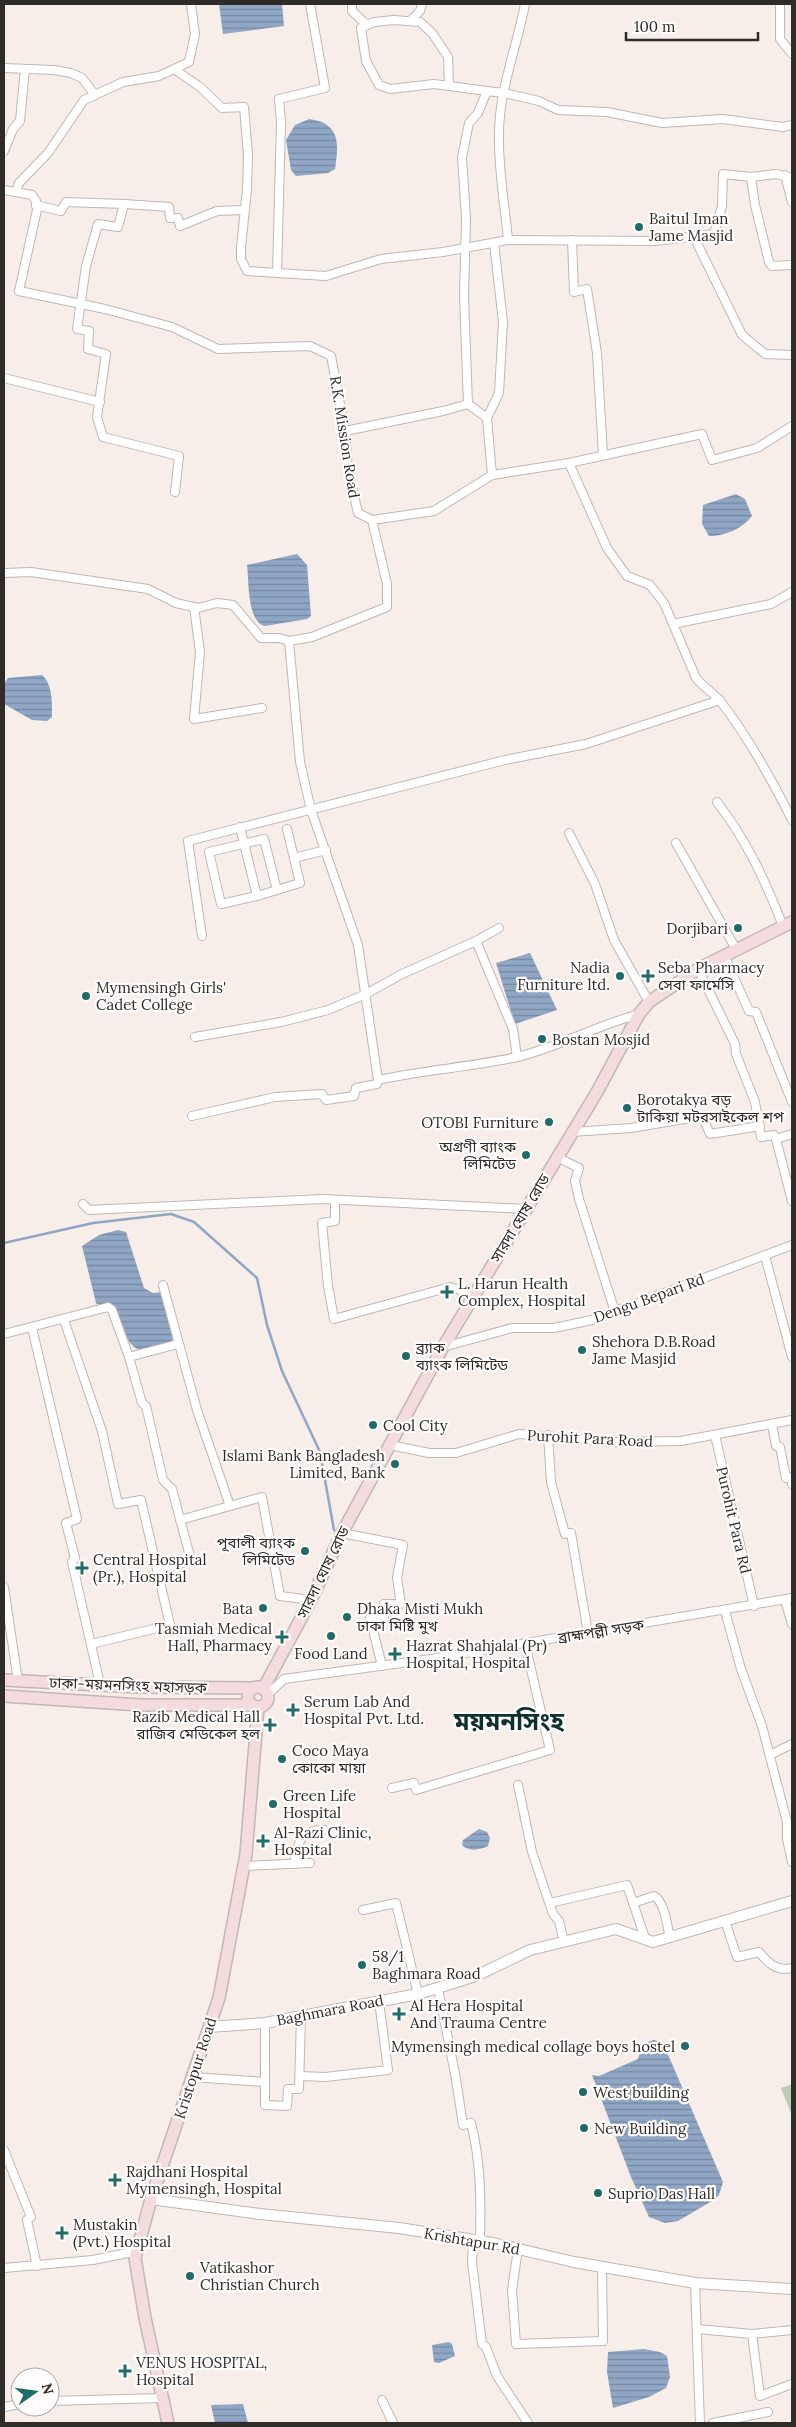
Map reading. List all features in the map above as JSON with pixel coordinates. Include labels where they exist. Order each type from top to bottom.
[{"type":"main road","name":"সারদা ঘোষ রোড","points":[[255,1706],[266,1703],[261,1691],[311,1600],[342,1533],[443,1347],[572,1132],[639,1014],[649,1002],[698,968],[788,924]]},
{"type":"main road","name":"ঢাকা-ময়মনসিংহ মহাসড়ক","points":[[4,1680],[261,1691]]},
{"type":"main road","name":"Kristopur Road","points":[[168,2423],[142,2301],[135,2258],[151,2199],[219,1998],[244,1866],[255,1706],[248,1696],[261,1691]]},
{"type":"main road","name":"ঢাকা-ময়মনসিংহ মহাসড়ক","points":[[4,1696],[140,1705],[255,1706]]},
{"type":"street","points":[[16,192],[19,183],[48,154],[84,100],[123,82],[159,76],[189,62],[195,34],[191,4]]},
{"type":"street","points":[[277,273],[281,122],[279,99],[325,88],[310,4]]},
{"type":"street","points":[[352,4],[352,11],[367,25]]},
{"type":"street","points":[[411,20],[420,11],[422,4]]},
{"type":"street","points":[[508,240],[498,134],[504,93],[525,4]]},
{"type":"street","points":[[780,4],[780,39],[792,54]]},
{"type":"street","points":[[449,85],[448,57],[432,33],[420,22],[387,20],[361,28],[366,61],[379,85],[390,89],[434,84],[449,85],[504,93],[539,101],[558,110],[608,112],[662,123],[723,118],[783,127],[792,125]]},
{"type":"street","points":[[4,68],[11,66],[72,73],[82,78],[94,95]]},
{"type":"street","points":[[4,151],[22,112],[25,69]]},
{"type":"street","points":[[174,69],[200,86],[222,108],[244,107],[248,155],[248,190],[241,238],[243,267],[247,271],[326,276],[381,259],[508,240],[655,241],[714,234],[722,206],[723,174],[750,177],[789,176],[792,202]]},
{"type":"street","points":[[468,404],[464,296],[466,247],[462,157],[469,123],[478,113],[487,91]]},
{"type":"street","points":[[750,177],[755,205],[770,262],[772,266],[792,265]]},
{"type":"street","points":[[4,190],[32,195],[36,205],[61,211],[66,202],[169,207],[170,218],[178,218],[180,226],[217,211],[244,210]]},
{"type":"street","points":[[124,204],[118,226],[98,224],[88,256],[77,329],[89,331],[88,349],[106,354],[97,417],[104,437],[179,456],[175,492]]},
{"type":"street","name":"R.K. Mission Road","points":[[36,205],[19,291],[105,309],[172,327],[218,349],[310,346],[331,356],[346,431],[348,470],[358,513],[372,520]]},
{"type":"street","points":[[694,237],[742,335],[765,354],[792,355]]},
{"type":"street","points":[[572,240],[574,292],[587,289],[598,353],[603,455]]},
{"type":"street","points":[[492,475],[487,418],[499,393],[503,322],[494,243]]},
{"type":"street","points":[[4,378],[100,402]]},
{"type":"street","points":[[468,404],[487,418]]},
{"type":"street","points":[[346,431],[468,404]]},
{"type":"street","points":[[4,573],[31,572],[148,589],[176,603],[194,607],[217,603],[233,605],[261,638],[279,638],[289,641],[312,637],[387,607],[386,584],[372,520],[434,511],[492,475],[569,463],[702,434],[712,460],[757,448],[792,426]]},
{"type":"street","points":[[569,463],[607,548],[627,576],[650,585],[658,593],[696,678],[703,687],[720,700],[753,750],[792,820]]},
{"type":"street","points":[[673,624],[771,604],[792,592]]},
{"type":"street","points":[[194,607],[200,652],[194,719],[262,708]]},
{"type":"street","points":[[192,1116],[275,1097],[322,1094],[326,1100],[354,1096],[356,1088],[377,1084],[378,1080],[358,945],[311,810],[300,762],[289,641]]},
{"type":"street","points":[[202,936],[188,841],[505,760],[586,744],[720,700]]},
{"type":"street","points":[[717,802],[739,830],[788,924]]},
{"type":"street","points":[[240,827],[257,896]]},
{"type":"street","points":[[278,890],[265,840],[210,852],[221,904],[278,890],[300,883],[287,829]]},
{"type":"street","points":[[569,833],[595,884],[614,940],[649,1002]]},
{"type":"street","points":[[676,843],[736,949]]},
{"type":"street","points":[[294,858],[326,850]]},
{"type":"street","points":[[195,1037],[281,1022],[328,1010],[366,994],[402,974],[476,941],[499,928]]},
{"type":"street","points":[[476,941],[513,1029],[517,1057]]},
{"type":"street","points":[[724,955],[749,1011],[756,1012],[792,1102]]},
{"type":"street","points":[[698,968],[735,1044],[736,1054],[755,1102],[762,1138],[774,1135],[776,1139],[792,1201]]},
{"type":"street","points":[[378,1080],[517,1057],[590,1032],[613,1021],[639,1014]]},
{"type":"street","points":[[572,1132],[631,1128],[702,1116],[705,1119],[710,1134],[760,1126]]},
{"type":"street","points":[[776,1139],[792,1134]]},
{"type":"street","points":[[557,1157],[580,1168],[575,1181],[579,1199],[615,1312]]},
{"type":"street","points":[[83,1204],[88,1210],[254,1201],[335,1200],[526,1209]]},
{"type":"street","points":[[335,1200],[336,1221],[322,1223],[328,1286],[334,1319],[338,1320],[450,1287],[474,1294]]},
{"type":"street","name":"Dengu Bepari Rd","points":[[443,1347],[512,1328],[554,1328],[592,1320],[792,1245]]},
{"type":"street","points":[[765,1256],[792,1357]]},
{"type":"street","points":[[163,1285],[197,1410],[230,1506]]},
{"type":"street","points":[[4,1334],[64,1320],[108,1307],[112,1310],[129,1357],[142,1403],[146,1406],[163,1480],[172,1489],[191,1560],[158,1571]]},
{"type":"street","points":[[64,1320],[102,1431],[118,1504],[141,1500],[170,1625],[91,1644]]},
{"type":"street","points":[[32,1328],[77,1519],[66,1523],[75,1558],[72,1562],[100,1684]]},
{"type":"street","points":[[129,1357],[178,1344]]},
{"type":"street","name":"Purohit Para Road","points":[[390,1445],[429,1453],[456,1453],[519,1434],[614,1442],[681,1441],[792,1420]]},
{"type":"street","points":[[772,1424],[776,1446],[780,1447],[786,1478],[791,1477],[792,1484]]},
{"type":"street","points":[[548,1435],[551,1482],[565,1534],[571,1532],[588,1633]]},
{"type":"street","name":"Purohit Para Rd","points":[[715,1435],[754,1606]]},
{"type":"street","points":[[180,1520],[262,1497],[280,1596],[311,1600]]},
{"type":"street","points":[[342,1533],[402,1545],[397,1578],[401,1604],[384,1604],[384,1618],[370,1618],[382,1666]]},
{"type":"street","points":[[4,1587],[18,1680]]},
{"type":"street","points":[[789,1599],[792,1624]]},
{"type":"street","name":"ব্রাহ্মপল্লী সড়ক","points":[[261,1691],[284,1679],[525,1644],[789,1599]]},
{"type":"street","points":[[725,1611],[741,1669],[762,1726],[770,1755],[787,1822],[787,1839],[792,1862]]},
{"type":"street","points":[[392,1788],[414,1783],[416,1790],[550,1750],[525,1644]]},
{"type":"street","points":[[770,1755],[792,1744]]},
{"type":"street","points":[[518,1785],[532,1852],[553,1914],[560,1921],[564,1942]]},
{"type":"street","points":[[294,1864],[300,1839],[312,1830],[324,1830]]},
{"type":"street","points":[[244,1866],[310,1863]]},
{"type":"street","points":[[550,1904],[627,1885],[644,1938]]},
{"type":"street","points":[[633,1903],[654,1896],[657,1897],[670,1938]]},
{"type":"street","name":"Baghmara Road","points":[[209,2027],[264,2023],[418,1994],[476,1976],[530,1950],[616,1929],[653,1942],[792,1901]]},
{"type":"street","points":[[363,1910],[396,1903],[418,1994]]},
{"type":"street","points":[[725,1922],[736,1957],[759,1952],[770,1965],[786,1969],[792,1968]]},
{"type":"street","points":[[438,1988],[463,2125],[471,2123],[476,2140],[481,2192],[472,2262],[482,2344],[486,2347],[497,2376],[528,2423]]},
{"type":"street","points":[[300,2076],[325,2077],[388,2070],[379,2001]]},
{"type":"street","points":[[264,2023],[265,2105],[287,2106],[288,2089],[299,2089],[301,2016]]},
{"type":"street","points":[[192,2077],[265,2082]]},
{"type":"street","points":[[4,2150],[31,2217],[27,2220],[37,2266]]},
{"type":"street","name":"Krishtapur Rd","points":[[151,2199],[260,2214],[399,2228],[695,2283],[792,2289]]},
{"type":"street","points":[[518,2249],[512,2290],[516,2344],[603,2341],[602,2266]]},
{"type":"street","points":[[4,2268],[93,2260],[137,2251]]},
{"type":"street","points":[[695,2283],[700,2423]]},
{"type":"street","points":[[698,2329],[752,2334],[792,2330]]},
{"type":"street","points":[[713,2423],[766,2412],[760,2396],[752,2334]]},
{"type":"street","points":[[760,2396],[792,2384]]},
{"type":"street","points":[[60,2401],[162,2398]]},
{"type":"street","points":[[382,2400],[394,2423]]},
{"type":"green space","points":[[792,2084],[792,2116],[781,2088]]},
{"type":"water","points":[[219,4],[282,4],[284,26],[223,34]]},
{"type":"water","points":[[309,119],[319,121],[332,130],[337,143],[335,169],[328,173],[296,176],[291,170],[286,140],[295,125]]},
{"type":"water","points":[[736,494],[745,499],[752,516],[733,531],[709,536],[702,524],[703,505]]},
{"type":"water","points":[[297,554],[307,565],[311,616],[307,619],[265,626],[259,623],[252,609],[247,565]]},
{"type":"water","points":[[42,675],[46,679],[51,694],[52,717],[47,721],[32,720],[4,704],[4,684],[8,678]]},
{"type":"water","points":[[530,953],[557,1010],[515,1024],[496,963]]},
{"type":"water","points":[[118,1230],[126,1232],[144,1288],[153,1293],[162,1292],[173,1336],[172,1341],[143,1351],[131,1344],[111,1305],[98,1305],[96,1303],[82,1246],[99,1235]]},
{"type":"water","points":[[479,1829],[487,1832],[490,1838],[488,1846],[475,1850],[468,1849],[462,1845],[463,1840]]},
{"type":"water","points":[[654,2040],[663,2043],[723,2182],[719,2195],[712,2201],[678,2221],[665,2223],[649,2217],[631,2177],[592,2075],[599,2076],[638,2059],[642,2044]]},
{"type":"water","points":[[449,2342],[452,2344],[455,2356],[439,2363],[434,2362],[432,2345]]},
{"type":"water","points":[[644,2349],[660,2352],[667,2356],[670,2377],[666,2388],[649,2397],[613,2408],[607,2372],[608,2352]]},
{"type":"water","points":[[243,2404],[248,2423],[215,2423],[211,2405]]},
{"type":"waterway","points":[[4,1243],[93,1223],[171,1214],[194,1222],[257,1278],[267,1325],[282,1371],[320,1452],[334,1530]]},
{"type":"place","name":"Baitul Iman Jame Masjid","points":[[639,227]]},
{"type":"place","name":"Dorjibari","points":[[738,928]]},
{"type":"place","name":"Nadia Furniture ltd.","points":[[620,976]]},
{"type":"place","name":"Seba Pharmacy সেবা ফার্মেসি","points":[[648,976]]},
{"type":"place","name":"Mymensingh Girls' Cadet College","points":[[86,996]]},
{"type":"place","name":"Bostan Mosjid","points":[[542,1039]]},
{"type":"place","name":"Borotakya বড় টাকিয়া মটরসাইকেল শপ","points":[[627,1108]]},
{"type":"place","name":"OTOBI Furniture","points":[[549,1122]]},
{"type":"place","name":"অগ্রণী ব্যাংক লিমিটেড","points":[[526,1155]]},
{"type":"place","name":"L. Harun Health Complex, Hospital","points":[[447,1292]]},
{"type":"place","name":"Shehora D.B.Road Jame Masjid","points":[[582,1350]]},
{"type":"place","name":"ব্র্যাক ব্যাংক লিমিটেড","points":[[406,1356]]},
{"type":"place","name":"Cool City","points":[[373,1425]]},
{"type":"place","name":"Islami Bank Bangladesh Limited, Bank","points":[[395,1464]]},
{"type":"place","name":"পূবালী ব্যাংক লিমিটেড","points":[[305,1551]]},
{"type":"place","name":"Central Hospital (Pr.), Hospital","points":[[82,1568]]},
{"type":"place","name":"Bata","points":[[263,1608]]},
{"type":"place","name":"Dhaka Misti Mukh ঢাকা মিষ্টি মুখ","points":[[347,1617]]},
{"type":"place","name":"Food Land","points":[[331,1636]]},
{"type":"place","name":"Tasmiah Medical Hall, Pharmacy","points":[[282,1637]]},
{"type":"place","name":"Hazrat Shahjalal (Pr) Hospital, Hospital","points":[[395,1654]]},
{"type":"place","name":"Serum Lab And Hospital Pvt. Ltd.","points":[[293,1710]]},
{"type":"place","name":"Razib Medical Hall রাজিব মেডিকেল হল","points":[[270,1725]]},
{"type":"place","name":"Coco Maya কোকো মায়া","points":[[282,1759]]},
{"type":"place","name":"Green Life Hospital","points":[[273,1804]]},
{"type":"place","name":"Al-Razi Clinic, Hospital","points":[[263,1841]]},
{"type":"place","name":"58/1 Baghmara Road","points":[[362,1965]]},
{"type":"place","name":"Al Hera Hospital And Trauma Centre","points":[[399,2014]]},
{"type":"place","name":"Mymensingh medical collage boys hostel","points":[[685,2046]]},
{"type":"place","name":"West building","points":[[583,2092]]},
{"type":"place","name":"New Building","points":[[584,2128]]},
{"type":"place","name":"Rajdhani Hospital Mymensingh, Hospital","points":[[115,2180]]},
{"type":"place","name":"Suprio Das Hall","points":[[598,2193]]},
{"type":"place","name":"Mustakin (Pvt.) Hospital","points":[[62,2233]]},
{"type":"place","name":"Vatikashor Christian Church","points":[[190,2276]]},
{"type":"place","name":"VENUS HOSPITAL, Hospital","points":[[125,2371]]},
{"type":"district","name":"ময়মনসিংহ","points":[[509,1721]]}]
